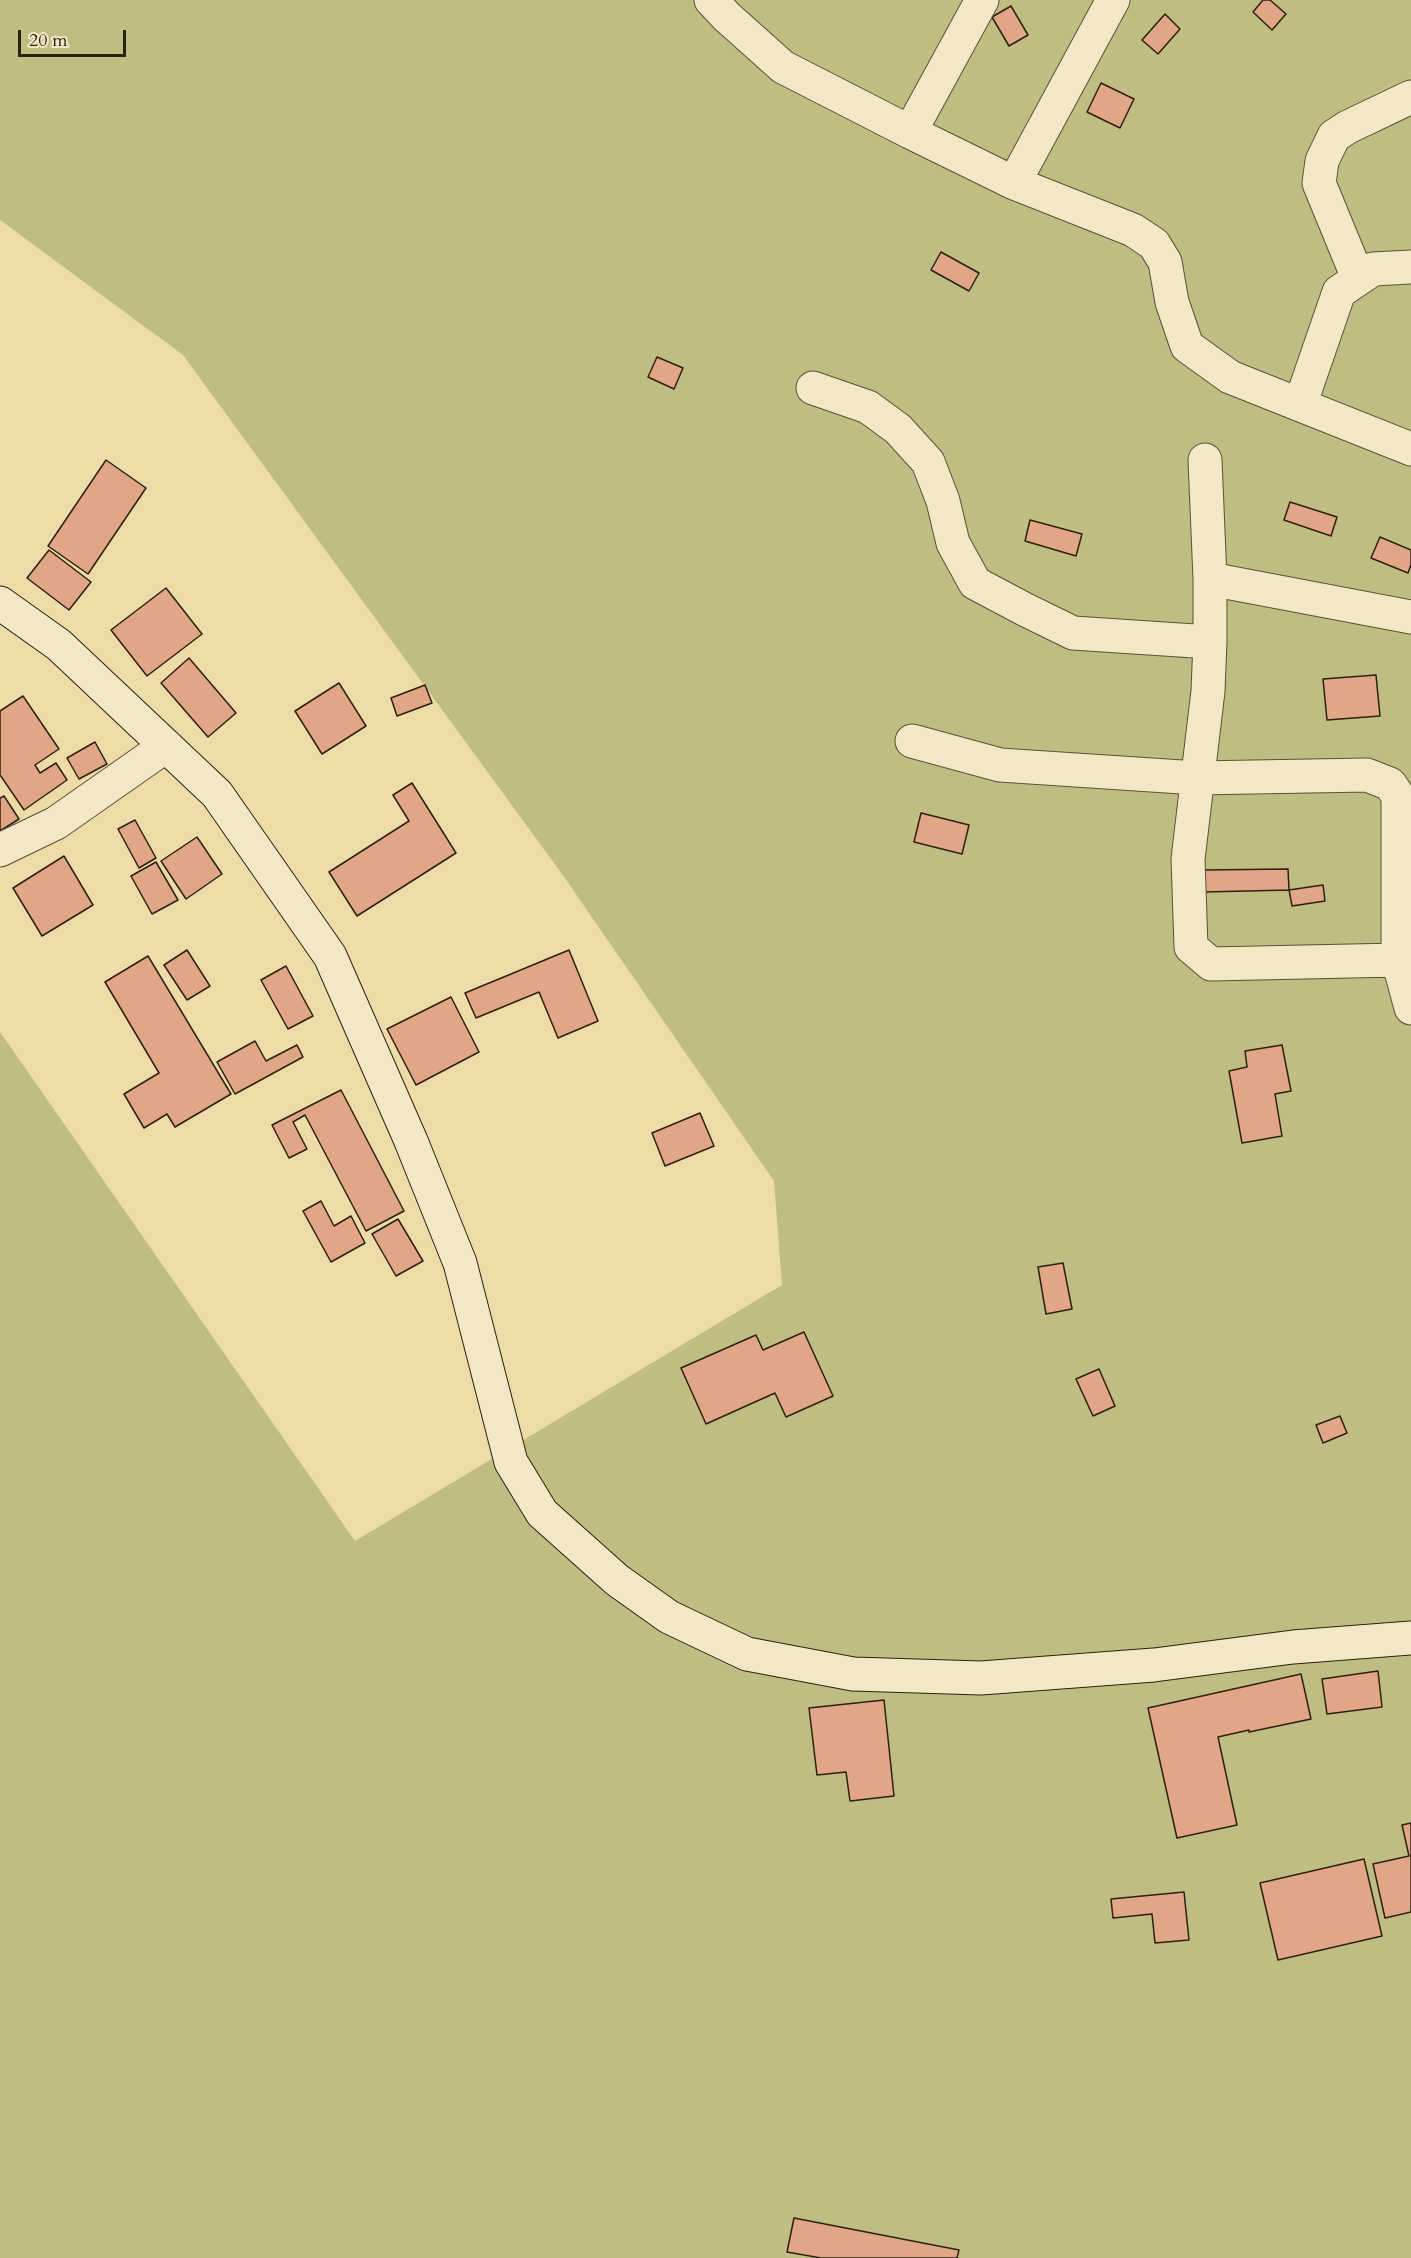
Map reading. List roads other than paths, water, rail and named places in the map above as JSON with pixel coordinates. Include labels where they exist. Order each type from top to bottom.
[{"type":"street","points":[[910,132],[982,0]]},
{"type":"street","points":[[1014,183],[1113,0]]},
{"type":"street","points":[[727,6],[783,67],[1014,183],[1134,230],[1154,244],[1165,262],[1172,302],[1186,346],[1230,377],[1300,405],[1405,439]]},
{"type":"street","points":[[1358,278],[1319,183],[1322,161],[1334,136],[1411,97]]},
{"type":"street","points":[[1300,405],[1339,292],[1373,269],[1411,267]]},
{"type":"street","points":[[813,388],[868,407],[898,429],[928,462],[943,501],[953,543],[975,583],[1073,633],[1210,642]]},
{"type":"street","points":[[1205,460],[1210,642],[1208,692],[1188,859],[1191,947],[1211,964],[1398,960]]},
{"type":"street","points":[[1210,579],[1411,617]]},
{"type":"street","points":[[0,603],[59,645],[217,794],[330,956],[411,1141],[460,1263],[511,1462],[542,1513],[617,1580],[669,1617],[747,1654],[853,1674],[981,1678],[1154,1665],[1293,1647],[1411,1638]]},
{"type":"street","points":[[912,741],[1000,765],[1197,778],[1367,775],[1390,784],[1398,796],[1398,960],[1411,1008]]},
{"type":"street","points":[[0,850],[56,823],[166,746]]}]
